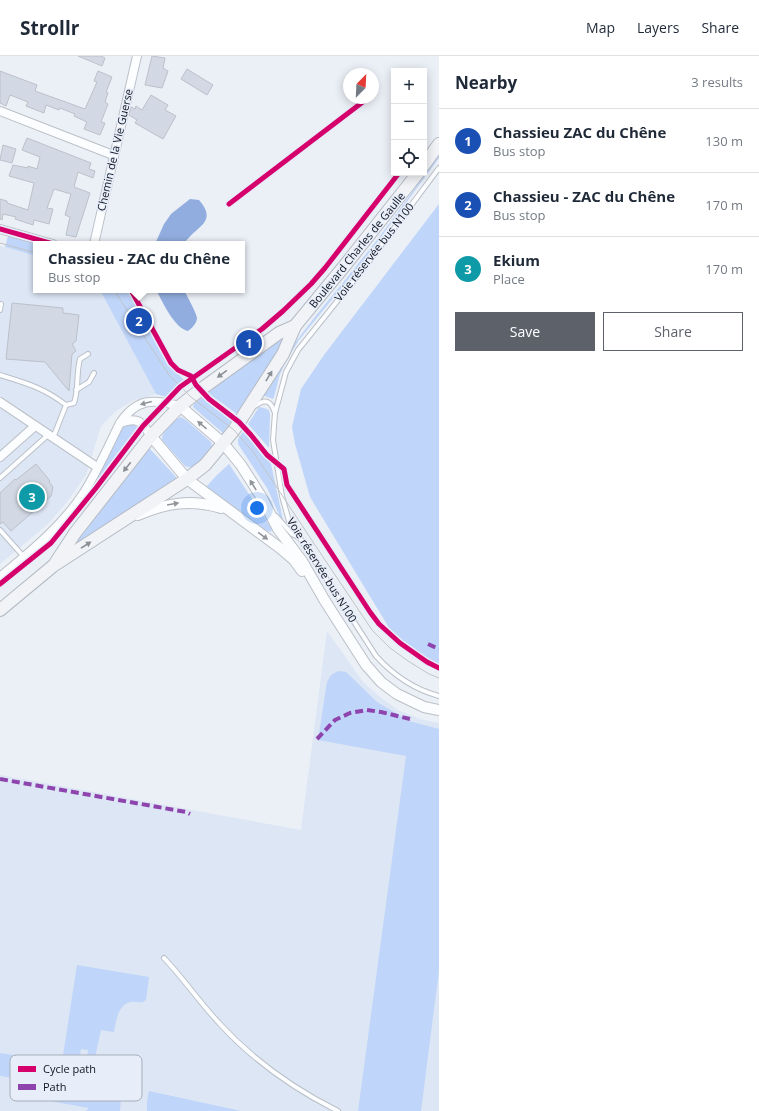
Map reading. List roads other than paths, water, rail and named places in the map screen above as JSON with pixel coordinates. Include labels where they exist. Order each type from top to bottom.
[{"type":"main road","points":[[427,161],[439,144]]},
{"type":"main road","name":"Boulevard Charles de Gaulle","points":[[53,566],[123,522],[187,479],[205,465],[246,412],[283,354],[296,326],[416,176]]},
{"type":"main road","name":"Boulevard Charles de Gaulle","points":[[53,566],[75,533],[151,436],[180,406],[279,333],[296,326]]},
{"type":"main road","points":[[0,610],[53,566]]},
{"type":"street","name":"Chemin de la Vie Guerse","points":[[95,241],[113,155],[137,56]]},
{"type":"street","points":[[0,111],[113,155]]},
{"type":"street","points":[[0,229],[42,241]]},
{"type":"street","points":[[0,402],[98,467]]},
{"type":"street","points":[[0,577],[35,548],[62,520],[82,494],[127,412],[146,402],[159,402],[180,406],[223,443],[241,465],[262,498],[278,529],[302,561],[325,601],[366,665],[381,682],[397,694],[424,707],[439,710]]},
{"type":"street","points":[[120,423],[129,419],[135,419],[145,426],[151,436],[187,479],[294,560],[325,601]]},
{"type":"street","points":[[0,457],[35,426]]},
{"type":"street","points":[[123,522],[153,509],[176,503],[198,503],[227,510]]},
{"type":"lane","name":"Voie réservée bus N100","points":[[439,168],[371,259],[298,350],[286,372],[276,413],[273,440],[282,496],[289,521],[376,656],[386,667],[404,682],[419,690],[439,696]]},
{"type":"lane","points":[[0,304],[0,310]]},
{"type":"lane","points":[[66,405],[74,403],[80,358],[88,354]]},
{"type":"lane","points":[[76,390],[89,382],[94,373]]},
{"type":"lane","points":[[0,375],[34,385],[53,395],[66,405]]},
{"type":"lane","points":[[246,412],[260,402],[264,401],[272,404],[276,413]]},
{"type":"lane","points":[[0,478],[51,437],[66,405]]},
{"type":"lane","points":[[262,498],[286,528],[292,534],[300,538]]},
{"type":"lane","points":[[0,530],[24,557]]},
{"type":"lane","points":[[164,958],[220,1024],[254,1057],[308,1095],[338,1111]]},
{"type":"tram line","points":[[0,243],[33,252]]},
{"type":"tram line","points":[[116,293],[169,375],[191,397],[234,430],[254,453],[372,630],[390,648],[408,661],[429,674],[439,678]]},
{"type":"place","name":"Chassieu - ZAC du Chêne","points":[[139,321]]},
{"type":"place","name":"Chassieu ZAC du Chêne","points":[[249,343]]},
{"type":"place","name":"Ekium","points":[[32,497]]}]
